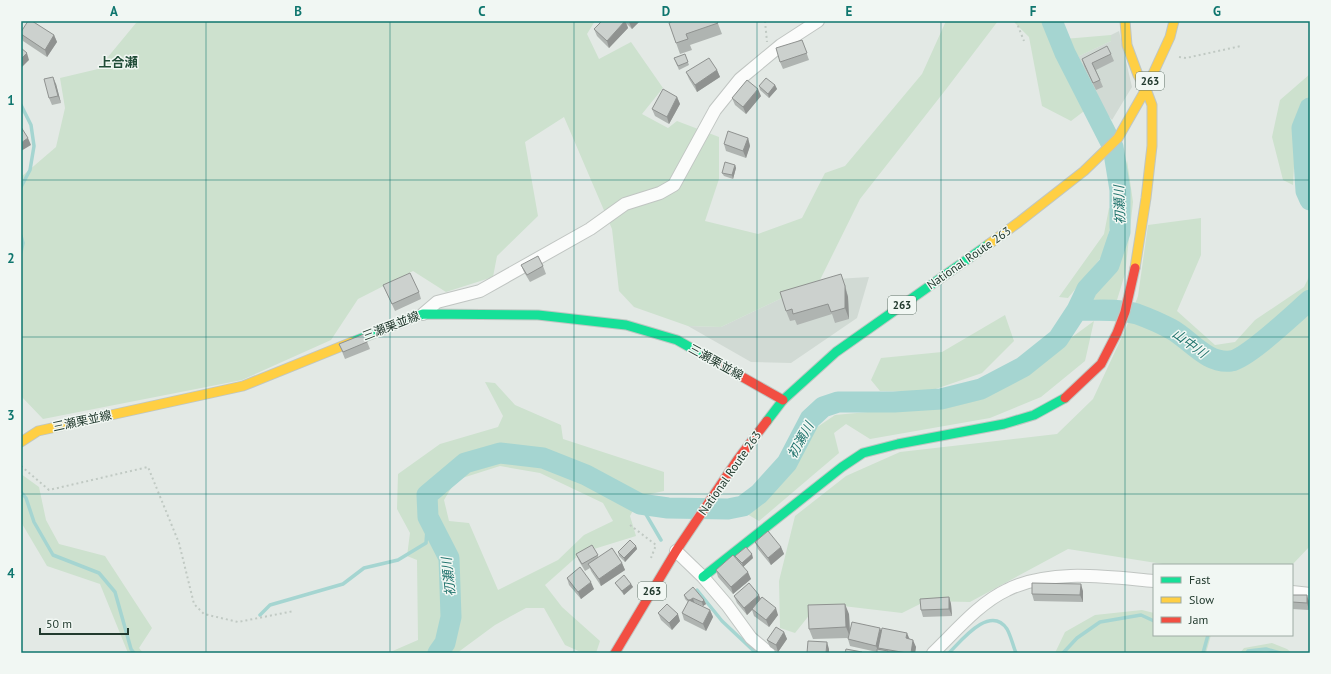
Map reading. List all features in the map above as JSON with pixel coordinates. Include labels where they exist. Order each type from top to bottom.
[{"type":"main road","points":[[703,577],[842,467],[863,453],[898,444],[1004,424],[1034,415],[1062,400],[1101,364],[1117,333],[1125,312],[1134,277],[1152,146],[1152,105],[1146,88],[1138,76],[1127,45],[1125,21]]},
{"type":"main road","name":"National Route 263","points":[[615,653],[676,551],[738,458],[783,400],[836,352],[1019,222],[1084,172],[1118,138],[1146,88],[1170,37],[1174,21]]},
{"type":"main road","name":"三瀬栗並線","points":[[21,442],[38,431],[243,386],[423,314],[538,316],[626,325],[677,340],[783,400]]},
{"type":"street","points":[[423,314],[438,302],[480,292],[590,229],[625,204],[660,192],[674,185],[715,110],[740,79],[781,45],[818,21]]},
{"type":"street","points":[[676,551],[703,577],[727,605],[750,638],[769,653]]},
{"type":"street","points":[[933,653],[984,604],[1006,590],[1028,581],[1053,577],[1099,576],[1153,581]]},
{"type":"street","points":[[1293,592],[1310,594]]},
{"type":"path","points":[[765,21],[768,55]]},
{"type":"path","points":[[1016,21],[1024,41]]},
{"type":"path","points":[[1162,54],[1186,58],[1241,46]]},
{"type":"path","points":[[21,466],[49,490],[148,467],[179,543],[194,604],[204,614],[238,622],[294,612]]},
{"type":"path","points":[[630,525],[656,545],[651,559]]},
{"type":"shaded area","points":[[1119,31],[1132,87],[1112,120],[1096,102],[1075,58],[1111,41],[1111,35]]},
{"type":"shaded area","points":[[869,277],[857,318],[791,363],[751,362],[688,326],[721,327],[820,280]]},
{"type":"green space","points":[[143,21],[595,21],[587,34],[599,59],[631,42],[663,88],[642,114],[668,128],[677,121],[719,137],[719,179],[705,221],[758,234],[802,218],[825,173],[845,166],[922,74],[946,21],[998,21],[860,199],[820,280],[721,327],[688,326],[634,307],[619,291],[612,229],[564,117],[525,142],[538,216],[497,256],[493,277],[446,292],[413,271],[358,299],[331,340],[242,380],[43,419],[21,396],[21,177],[56,147],[65,108],[60,78],[98,69],[136,23]]},
{"type":"green space","points":[[1013,21],[1061,21],[1064,39],[1111,35],[1111,41],[1075,58],[1096,102],[1071,121],[1042,106],[1029,37]]},
{"type":"green space","points":[[1310,74],[1310,100],[1308,101],[1296,129],[1293,185],[1283,180],[1272,137],[1280,100]]},
{"type":"green space","points":[[1127,160],[1133,202],[1125,274],[1117,300],[1089,305],[1120,253],[1128,205],[1124,173]]},
{"type":"green space","points":[[1109,208],[1114,209],[1104,254],[1068,298],[1059,297],[1104,234]]},
{"type":"green space","points":[[1201,218],[1201,255],[1177,311],[1215,345],[1235,342],[1255,320],[1304,287],[1310,275],[1310,546],[1293,564],[1163,564],[1068,549],[970,602],[926,601],[902,613],[843,606],[811,613],[795,633],[780,628],[779,581],[795,516],[846,476],[900,452],[1057,434],[1093,399],[1126,328],[1138,296],[1148,225]]},
{"type":"green space","points":[[1005,315],[1014,341],[982,373],[927,392],[880,391],[871,380],[881,358],[942,352]]},
{"type":"green space","points":[[1094,321],[1085,361],[1041,397],[990,418],[870,439],[846,424],[834,433],[839,453],[759,521],[747,514],[792,469],[813,430],[835,415],[943,405],[1011,382]]},
{"type":"green space","points":[[485,382],[495,383],[515,405],[561,425],[563,439],[664,472],[664,491],[641,496],[630,516],[636,536],[581,553],[545,585],[562,607],[600,641],[596,653],[583,653],[565,645],[544,608],[526,608],[495,625],[457,653],[388,653],[418,640],[417,560],[407,556],[410,533],[397,509],[398,474],[440,444],[498,427],[503,416]],"holes":[[[500,466],[540,473],[603,503],[613,521],[584,535],[558,560],[498,590],[469,523],[449,521],[444,500],[456,480]]]},
{"type":"green space","points":[[21,474],[39,487],[46,520],[59,544],[105,556],[152,628],[139,648],[143,653],[128,653],[100,584],[47,566],[21,522]]},
{"type":"green space","points":[[1142,610],[1153,613],[1153,636],[1211,636],[1206,653],[1055,653],[1065,632],[1095,615]]},
{"type":"green space","points":[[1272,643],[1287,649],[1292,653],[1240,653],[1244,648]]},
{"type":"building","points":[[28,21],[32,21],[54,35],[45,50],[21,34]]},
{"type":"building","points":[[602,21],[625,21],[607,41],[594,29]]},
{"type":"building","points":[[673,21],[717,21],[718,23],[686,34],[688,39],[676,43],[669,23]]},
{"type":"building","points":[[802,40],[807,53],[780,62],[776,48]]},
{"type":"building","points":[[1107,46],[1111,54],[1092,63],[1100,80],[1093,83],[1082,59]]},
{"type":"building","points":[[21,48],[27,53],[21,59]]},
{"type":"building","points":[[685,54],[688,62],[678,66],[674,58]]},
{"type":"building","points":[[709,58],[717,70],[695,85],[686,72]]},
{"type":"building","points":[[53,77],[58,96],[49,98],[44,79]]},
{"type":"building","points":[[766,78],[775,85],[768,94],[759,86]]},
{"type":"building","points":[[747,80],[758,89],[743,107],[732,98]]},
{"type":"building","points":[[663,89],[677,97],[667,117],[652,109]]},
{"type":"building","points":[[21,127],[28,138],[21,143]]},
{"type":"building","points":[[728,131],[748,138],[743,151],[724,144]]},
{"type":"building","points":[[725,162],[735,165],[732,175],[722,173]]},
{"type":"building","points":[[538,256],[543,266],[527,275],[521,265]]},
{"type":"building","points":[[410,273],[419,292],[392,304],[383,285]]},
{"type":"building","points":[[841,274],[845,286],[845,308],[831,312],[828,304],[793,314],[792,309],[786,311],[780,292]]},
{"type":"building","points":[[364,334],[367,342],[343,352],[339,344]]},
{"type":"building","points":[[768,531],[781,547],[768,558],[755,542]]},
{"type":"building","points":[[630,540],[636,546],[624,558],[618,552]]},
{"type":"building","points":[[592,545],[598,555],[582,564],[576,554]]},
{"type":"building","points":[[746,547],[752,554],[742,563],[735,556]]},
{"type":"building","points":[[612,548],[622,563],[599,579],[588,564]]},
{"type":"building","points":[[733,555],[748,572],[731,587],[716,570]]},
{"type":"building","points":[[580,567],[591,582],[578,592],[567,578]]},
{"type":"building","points":[[624,575],[631,584],[622,591],[615,583]]},
{"type":"building","points":[[749,583],[759,595],[744,608],[734,596]]},
{"type":"building","points":[[1032,583],[1081,584],[1080,595],[1032,594]]},
{"type":"building","points":[[693,587],[704,600],[702,602],[693,598],[688,600],[684,595]]},
{"type":"building","points":[[1293,595],[1307,595],[1307,603],[1293,602]]},
{"type":"building","points":[[762,597],[776,608],[766,620],[752,609]]},
{"type":"building","points":[[949,597],[949,609],[921,610],[920,599]]},
{"type":"building","points":[[689,600],[710,610],[703,624],[682,613]]},
{"type":"building","points":[[667,604],[678,614],[669,623],[658,613]]},
{"type":"building","points":[[845,604],[846,627],[809,629],[808,605]]},
{"type":"building","points":[[852,622],[880,628],[876,646],[848,639]]},
{"type":"building","points":[[776,627],[784,632],[776,645],[767,640]]},
{"type":"building","points":[[882,628],[907,633],[906,638],[913,640],[911,653],[878,648]]},
{"type":"building","points":[[808,641],[827,642],[826,653],[807,653]]},
{"type":"building","points":[[846,649],[862,652],[862,653],[845,653]]},
{"type":"building","points":[[877,649],[888,651],[888,653],[877,653]]},
{"type":"waterway","name":"初瀬川","points":[[438,653],[445,643],[451,617],[449,558],[428,517],[427,495],[465,463],[500,453],[543,458],[586,475],[640,504],[668,508],[728,509],[743,506],[759,494],[787,463],[810,419],[823,407],[838,402],[894,402],[941,399],[981,389],[1023,367],[1058,339],[1077,310],[1087,289],[1109,265],[1120,232],[1120,190],[1113,147],[1065,53],[1052,21]]},
{"type":"waterway","points":[[21,105],[31,125],[34,146],[30,170],[21,187]]},
{"type":"waterway","name":"山中川","points":[[1310,108],[1302,128],[1306,191],[1310,200]]},
{"type":"waterway","points":[[21,236],[23,243],[21,252]]},
{"type":"waterway","name":"山中川","points":[[1077,310],[1115,310],[1137,314],[1178,333],[1206,355],[1222,361],[1231,361],[1239,358],[1260,344],[1310,300]]},
{"type":"waterway","points":[[21,492],[26,498],[34,522],[53,555],[99,573],[115,592],[131,649],[134,653]]},
{"type":"waterway","points":[[640,504],[661,540]]},
{"type":"waterway","points":[[260,615],[270,605],[343,584],[364,568],[398,560],[426,543],[428,517]]},
{"type":"waterway","points":[[697,590],[722,621],[756,653]]},
{"type":"waterway","points":[[1063,653],[1077,638],[1100,622],[1141,615],[1153,621]]},
{"type":"waterway","points":[[949,653],[976,627],[984,622],[992,621],[1000,622],[1007,629],[1016,653]]},
{"type":"waterway","points":[[1203,653],[1208,636]]},
{"type":"waterway","points":[[1247,653],[1248,651],[1266,649],[1280,653]]},
{"type":"traffic: fast","points":[[767,421],[783,400],[836,352],[989,244]]},
{"type":"traffic: fast","points":[[352,342],[423,314],[538,315],[626,325],[677,340],[723,366]]},
{"type":"traffic: fast","points":[[703,577],[842,467],[863,453],[898,444],[1004,424],[1034,415],[1065,398]]},
{"type":"traffic: slow","points":[[1125,21],[1127,45],[1138,75],[1146,89],[1152,105],[1152,146],[1146,198],[1135,268]]},
{"type":"traffic: slow","points":[[989,244],[1084,171],[1118,138],[1146,89],[1170,37],[1174,21]]},
{"type":"traffic: slow","points":[[21,442],[38,431],[243,386],[352,342]]},
{"type":"traffic: jam","points":[[1065,398],[1101,364],[1117,333],[1125,312],[1135,268]]},
{"type":"traffic: jam","points":[[723,366],[783,400]]},
{"type":"traffic: jam","points":[[615,653],[676,551],[738,459],[767,421]]},
{"type":"district","name":"上合瀬","points":[[118,62]]}]
